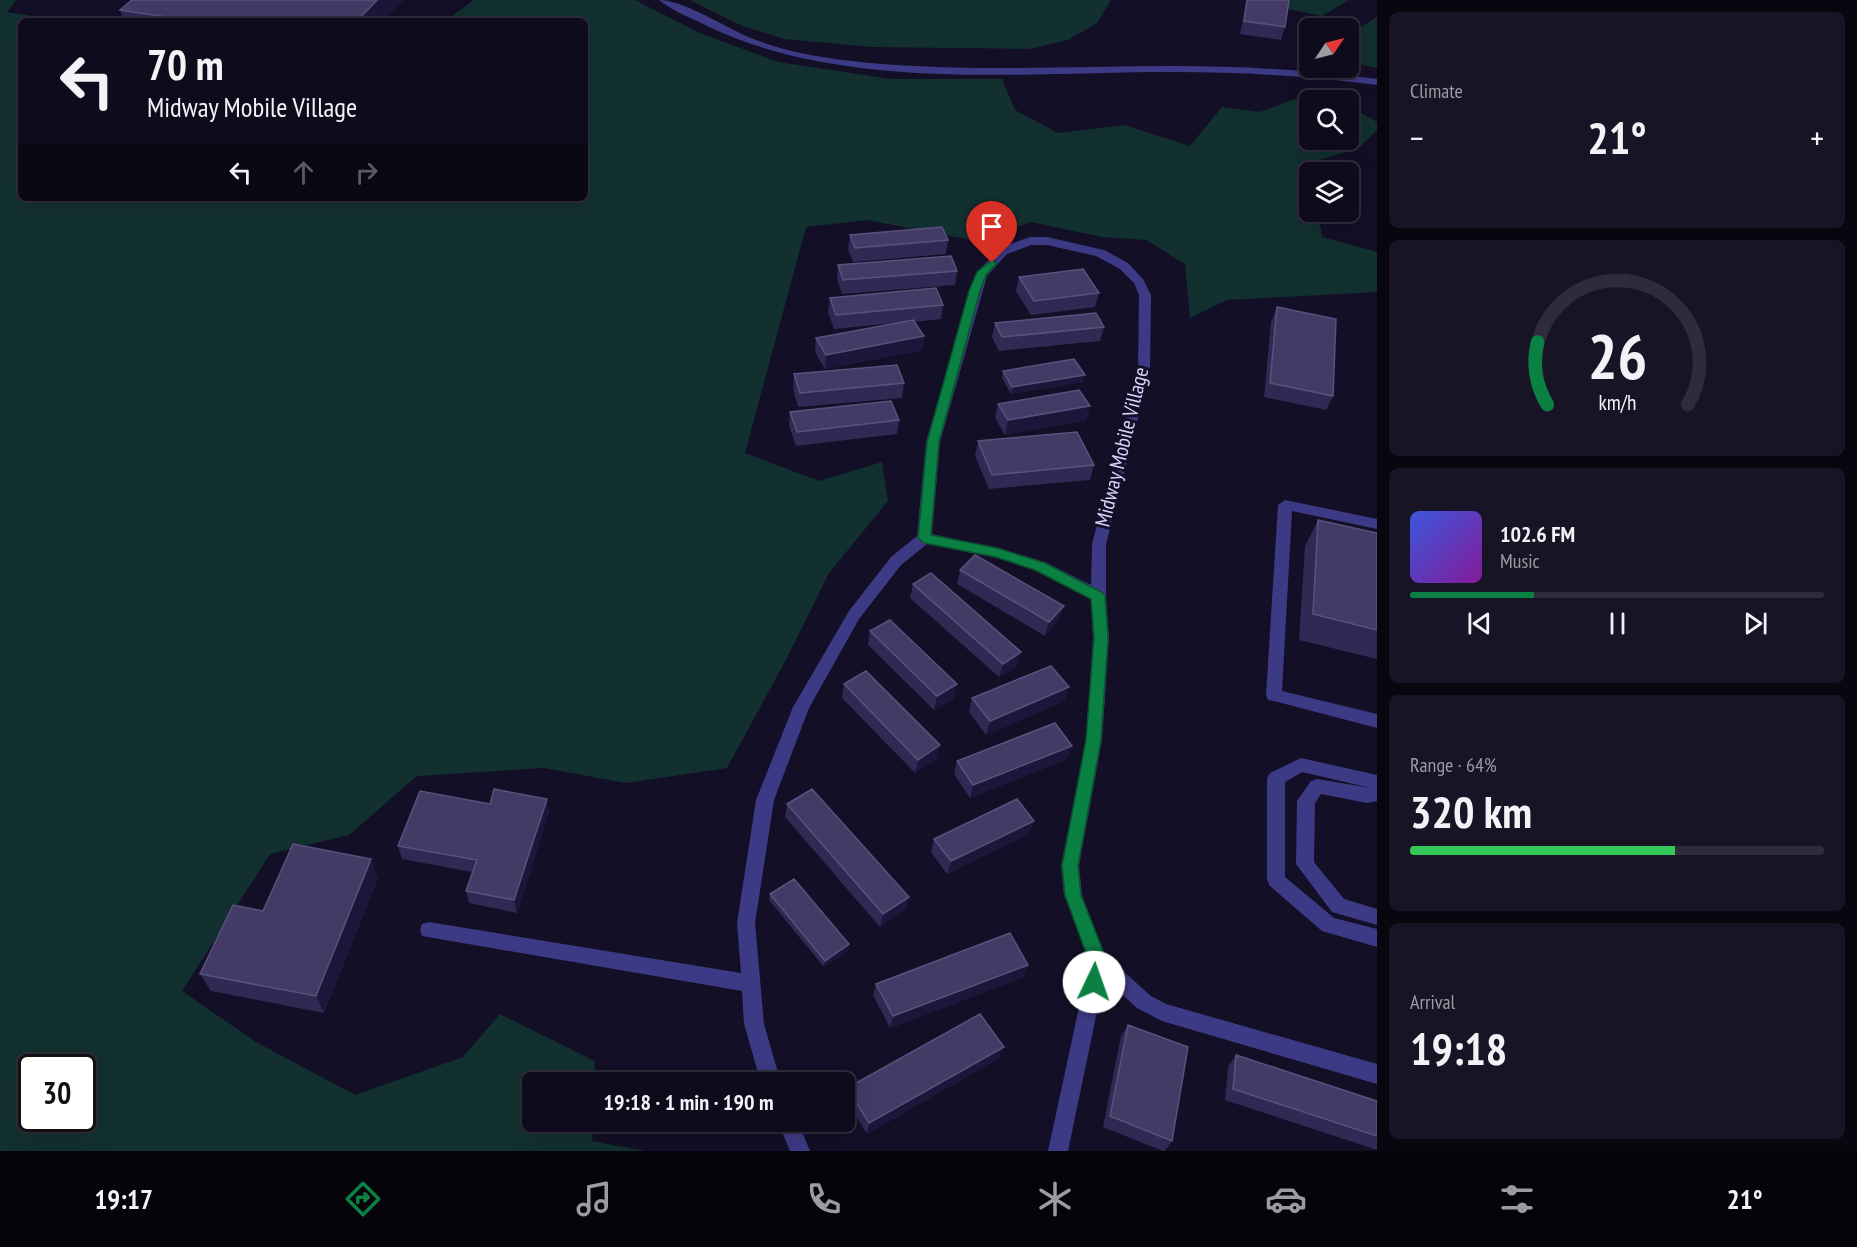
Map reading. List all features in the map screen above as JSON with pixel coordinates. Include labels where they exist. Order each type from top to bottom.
[{"type":"street","points":[[664,0],[735,36],[779,51],[843,63],[981,70],[1254,70],[1377,82]]},
{"type":"street","name":"Midway Mobile Village","points":[[924,538],[933,442],[981,274],[1003,251],[1030,241],[1047,241],[1100,253],[1124,266],[1139,282],[1145,295],[1144,371],[1098,544],[1101,638],[1094,740],[1070,866],[1073,895],[1098,961],[1144,1002],[1162,1012],[1377,1074]]},
{"type":"street","points":[[1377,525],[1285,505],[1274,695],[1377,721]]},
{"type":"street","points":[[768,1072],[754,1024],[746,923],[765,800],[801,706],[854,615],[896,561],[924,538],[997,552],[1040,566],[1098,596]]},
{"type":"street","points":[[1377,782],[1301,765],[1276,778],[1276,880],[1329,925],[1377,938]]},
{"type":"street","points":[[1377,794],[1367,796],[1317,786],[1306,801],[1305,864],[1338,906],[1377,916]]},
{"type":"street","points":[[429,930],[751,984]]},
{"type":"street","points":[[1058,1151],[1098,961]]},
{"type":"street","points":[[792,1132],[800,1151]]},
{"type":"green space","points":[[0,0],[16,0],[7,12],[46,18],[18,18],[18,201],[588,201],[588,18],[449,18],[474,0],[635,0],[700,33],[778,62],[891,79],[1002,79],[1015,110],[1058,133],[1124,125],[1190,146],[1222,107],[1260,112],[1299,98],[1299,150],[1352,150],[1312,162],[1299,162],[1299,222],[1320,222],[1322,237],[1377,252],[1377,292],[1227,300],[1190,318],[1185,264],[1146,240],[1102,237],[1031,222],[976,241],[867,220],[806,227],[745,453],[819,481],[882,462],[888,501],[829,573],[786,660],[727,768],[626,783],[544,768],[417,776],[349,835],[270,854],[182,991],[256,1042],[355,1095],[463,1057],[500,1014],[595,1061],[594,1072],[522,1072],[522,1132],[592,1132],[592,1141],[646,1151],[0,1151]]},
{"type":"green space","points":[[690,0],[1111,0],[1097,23],[1068,40],[1029,49],[872,47],[784,39],[740,25]]},
{"type":"green space","points":[[1246,0],[1349,0],[1322,16]]},
{"type":"green space","points":[[1377,17],[1377,68],[1359,64],[1359,28]]},
{"type":"green space","points":[[1359,112],[1377,122],[1377,130],[1359,148]]},
{"type":"building","points":[[132,0],[377,0],[360,18],[174,18],[120,10]]},
{"type":"building","points":[[1247,0],[1289,0],[1285,27],[1244,21]]},
{"type":"building","points":[[942,227],[948,240],[855,248],[850,235]]},
{"type":"building","points":[[951,256],[957,271],[843,280],[838,265]]},
{"type":"building","points":[[1083,269],[1099,293],[1034,301],[1019,277]]},
{"type":"building","points":[[936,288],[943,305],[836,315],[830,298]]},
{"type":"building","points":[[1277,307],[1336,319],[1333,396],[1270,383]]},
{"type":"building","points":[[1096,313],[1104,327],[1002,337],[995,323]]},
{"type":"building","points":[[913,320],[924,336],[826,355],[816,338]]},
{"type":"building","points":[[1074,359],[1085,375],[1012,387],[1003,371]]},
{"type":"building","points":[[897,365],[904,383],[800,393],[794,374]]},
{"type":"building","points":[[1079,390],[1090,406],[1008,420],[998,404]]},
{"type":"building","points":[[891,401],[899,420],[797,432],[790,412]]},
{"type":"building","points":[[1077,432],[1094,465],[992,475],[978,441]]},
{"type":"building","points":[[1318,520],[1377,533],[1377,630],[1313,614]]},
{"type":"building","points":[[975,555],[1064,606],[1049,622],[960,570]]},
{"type":"building","points":[[931,573],[1021,652],[1003,664],[913,584]]},
{"type":"building","points":[[890,620],[957,684],[937,696],[870,631]]},
{"type":"building","points":[[1051,666],[1069,687],[990,721],[972,698]]},
{"type":"building","points":[[866,671],[940,745],[918,760],[844,684]]},
{"type":"building","points":[[1055,723],[1072,746],[973,785],[957,761]]},
{"type":"building","points":[[494,789],[547,799],[514,900],[466,891],[477,860],[398,846],[420,791],[490,804]]},
{"type":"building","points":[[812,789],[909,897],[883,914],[787,804]]},
{"type":"building","points":[[1017,799],[1034,821],[951,861],[934,839]]},
{"type":"building","points":[[293,844],[371,859],[316,996],[200,974],[233,905],[263,911]]},
{"type":"building","points":[[794,879],[849,944],[825,961],[770,894]]},
{"type":"building","points":[[1010,933],[1028,965],[893,1016],[876,984]]},
{"type":"building","points":[[980,1014],[1004,1047],[869,1123],[855,1101],[855,1084]]},
{"type":"building","points":[[1128,1025],[1188,1047],[1172,1141],[1110,1116]]},
{"type":"building","points":[[1236,1055],[1377,1101],[1377,1136],[1233,1089]]},
{"type":"route","points":[[992,263],[981,274],[974,291],[933,442],[924,538],[997,552],[1040,566],[1098,596],[1101,638],[1094,740],[1070,866],[1073,895],[1098,961],[1094,982]]}]
